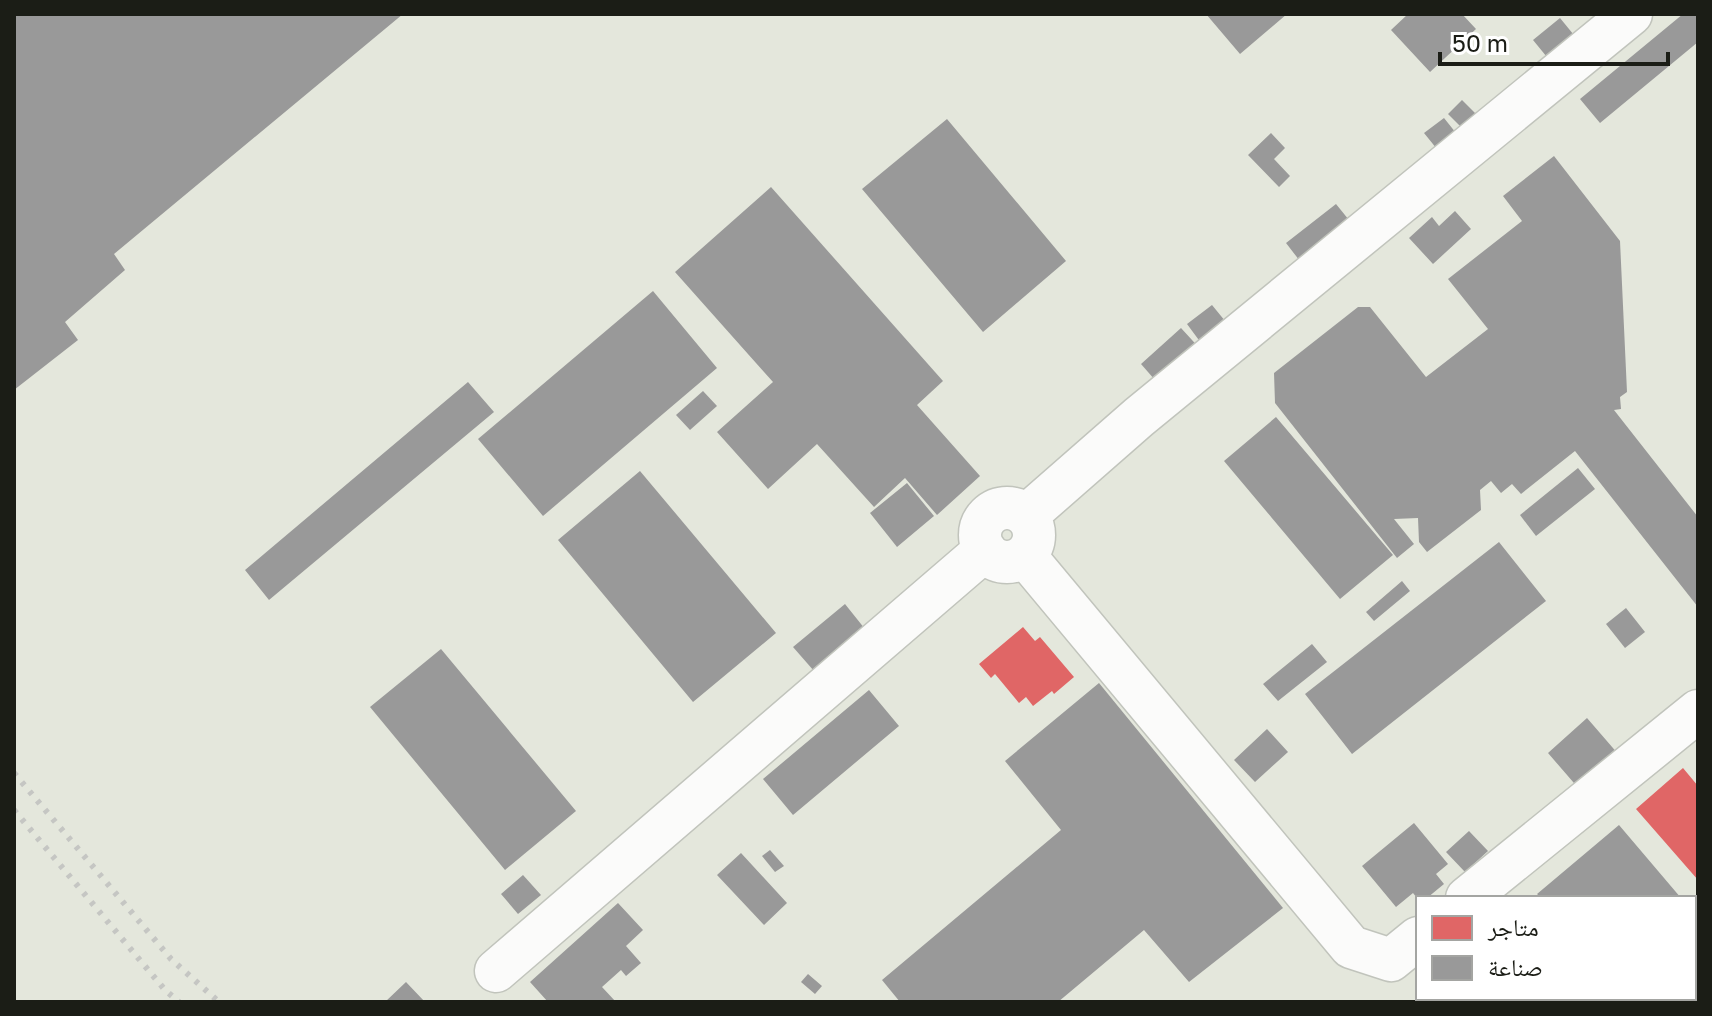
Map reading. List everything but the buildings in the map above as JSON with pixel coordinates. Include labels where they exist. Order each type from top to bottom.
[{"type":"street","points":[[1026,536],[1139,417],[1631,14]]},
{"type":"street","points":[[496,971],[985,550],[980,532],[983,524],[987,517],[1002,508],[1019,511],[1026,536],[1351,947],[1391,960],[1416,940]]},
{"type":"street","points":[[1469,896],[1698,711]]},
{"type":"railway","points":[[14,773],[171,959],[219,1002]]},
{"type":"railway","points":[[14,810],[165,990],[179,1002]]}]
